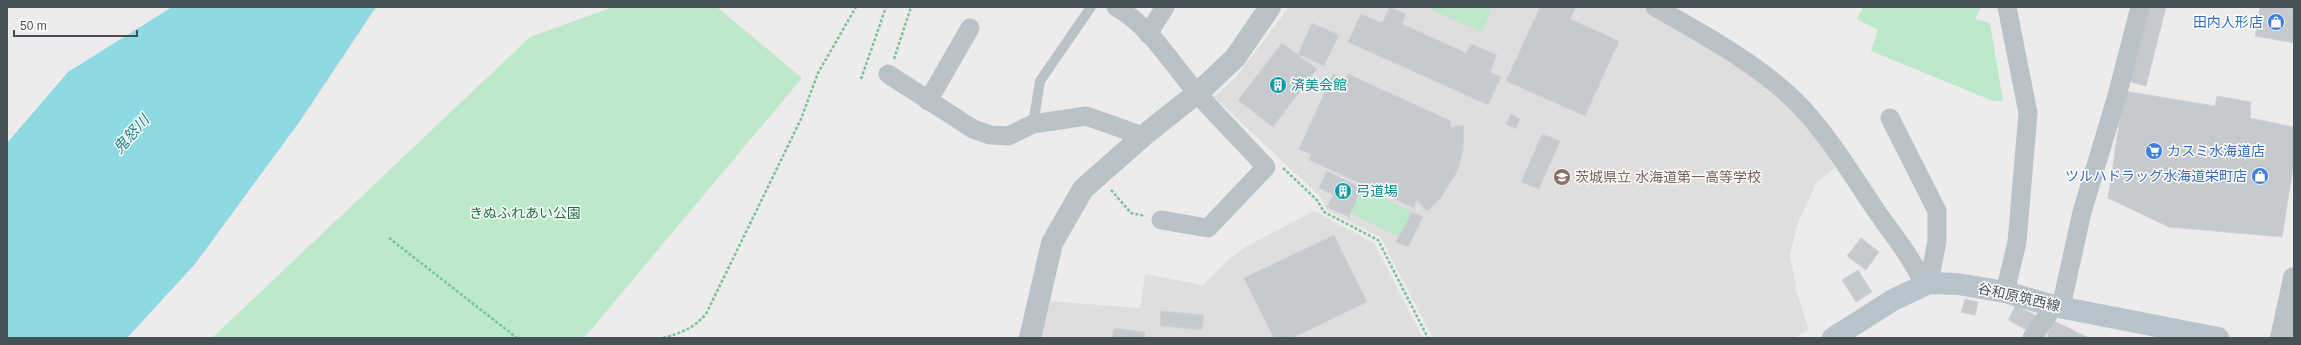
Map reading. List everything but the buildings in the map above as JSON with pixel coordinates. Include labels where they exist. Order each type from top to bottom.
[{"type":"main road","name":"谷和原筑西線","points":[[1839,336],[1893,300],[1926,284],[1958,284],[2005,292],[2057,306],[2218,338]]},
{"type":"street","points":[[1116,7],[1130,15],[1148,34],[1197,93],[1266,167],[1208,228],[1161,220]]},
{"type":"street","points":[[1148,34],[1165,7]]},
{"type":"street","points":[[1030,338],[1052,243],[1083,189],[1143,136],[1197,93],[1235,58],[1270,7]]},
{"type":"street","points":[[1655,7],[1718,44],[1780,87],[1802,108],[1840,157],[1915,265],[1926,284]]},
{"type":"street","points":[[2005,292],[2017,242],[2028,113],[2006,7]]},
{"type":"street","points":[[2032,338],[2057,306],[2082,212],[2117,96],[2140,7]]},
{"type":"street","points":[[928,101],[970,28]]},
{"type":"street","points":[[888,74],[973,129],[990,135],[1008,136],[1033,124],[1086,116],[1143,136]]},
{"type":"street","points":[[1890,118],[1937,211],[1937,241],[1926,284]]},
{"type":"street","points":[[2281,338],[2294,278]]},
{"type":"lane","points":[[1033,124],[1040,81],[1091,7]]},
{"type":"path","points":[[663,338],[681,333],[696,325],[706,314],[801,118],[818,73],[856,7]]},
{"type":"path","points":[[861,79],[886,7]]},
{"type":"path","points":[[888,74],[912,7]]},
{"type":"path","points":[[1282,167],[1317,200],[1324,212],[1378,240],[1428,338]]},
{"type":"path","points":[[1099,175],[1130,213],[1161,220]]},
{"type":"path","points":[[389,238],[517,338]]},
{"type":"shaded area","name":"茨城県立 水海道第一高等学校","points":[[1289,7],[1641,7],[1715,48],[1788,102],[1820,141],[1835,168],[1817,182],[1799,220],[1790,254],[1797,293],[1809,330],[1794,338],[1433,338],[1380,237],[1327,210],[1321,197],[1214,97],[1236,77]]},
{"type":"shaded area","points":[[1314,211],[1374,243],[1423,338],[1041,338],[1048,301],[1140,308],[1145,274],[1203,285],[1228,260],[1247,246]]},
{"type":"green space","name":"きぬふれあい公園","points":[[613,7],[717,7],[802,78],[584,338],[212,338],[530,37]]},
{"type":"green space","points":[[1425,7],[1492,7],[1482,32]]},
{"type":"green space","points":[[1863,7],[1981,7],[1975,19],[1990,23],[2003,101],[1993,101],[1871,51],[1878,30],[1857,19]]},
{"type":"green space","points":[[1362,188],[1412,212],[1399,237],[1351,213]]},
{"type":"water","name":"鬼怒川","points":[[172,7],[376,7],[300,121],[195,264],[127,338],[7,338],[7,143],[68,72]]},
{"type":"place","name":"田内人形店","points":[[2276,22]]},
{"type":"place","name":"済美会館","points":[[1278,85]]},
{"type":"place","name":"カスミ水海道店","points":[[2154,151]]},
{"type":"place","name":"ツルハドラッグ水海道栄町店","points":[[2260,176]]},
{"type":"place","name":"茨城県立 水海道第一高等学校","points":[[1562,177]]},
{"type":"place","name":"弓道場","points":[[1343,191]]}]
